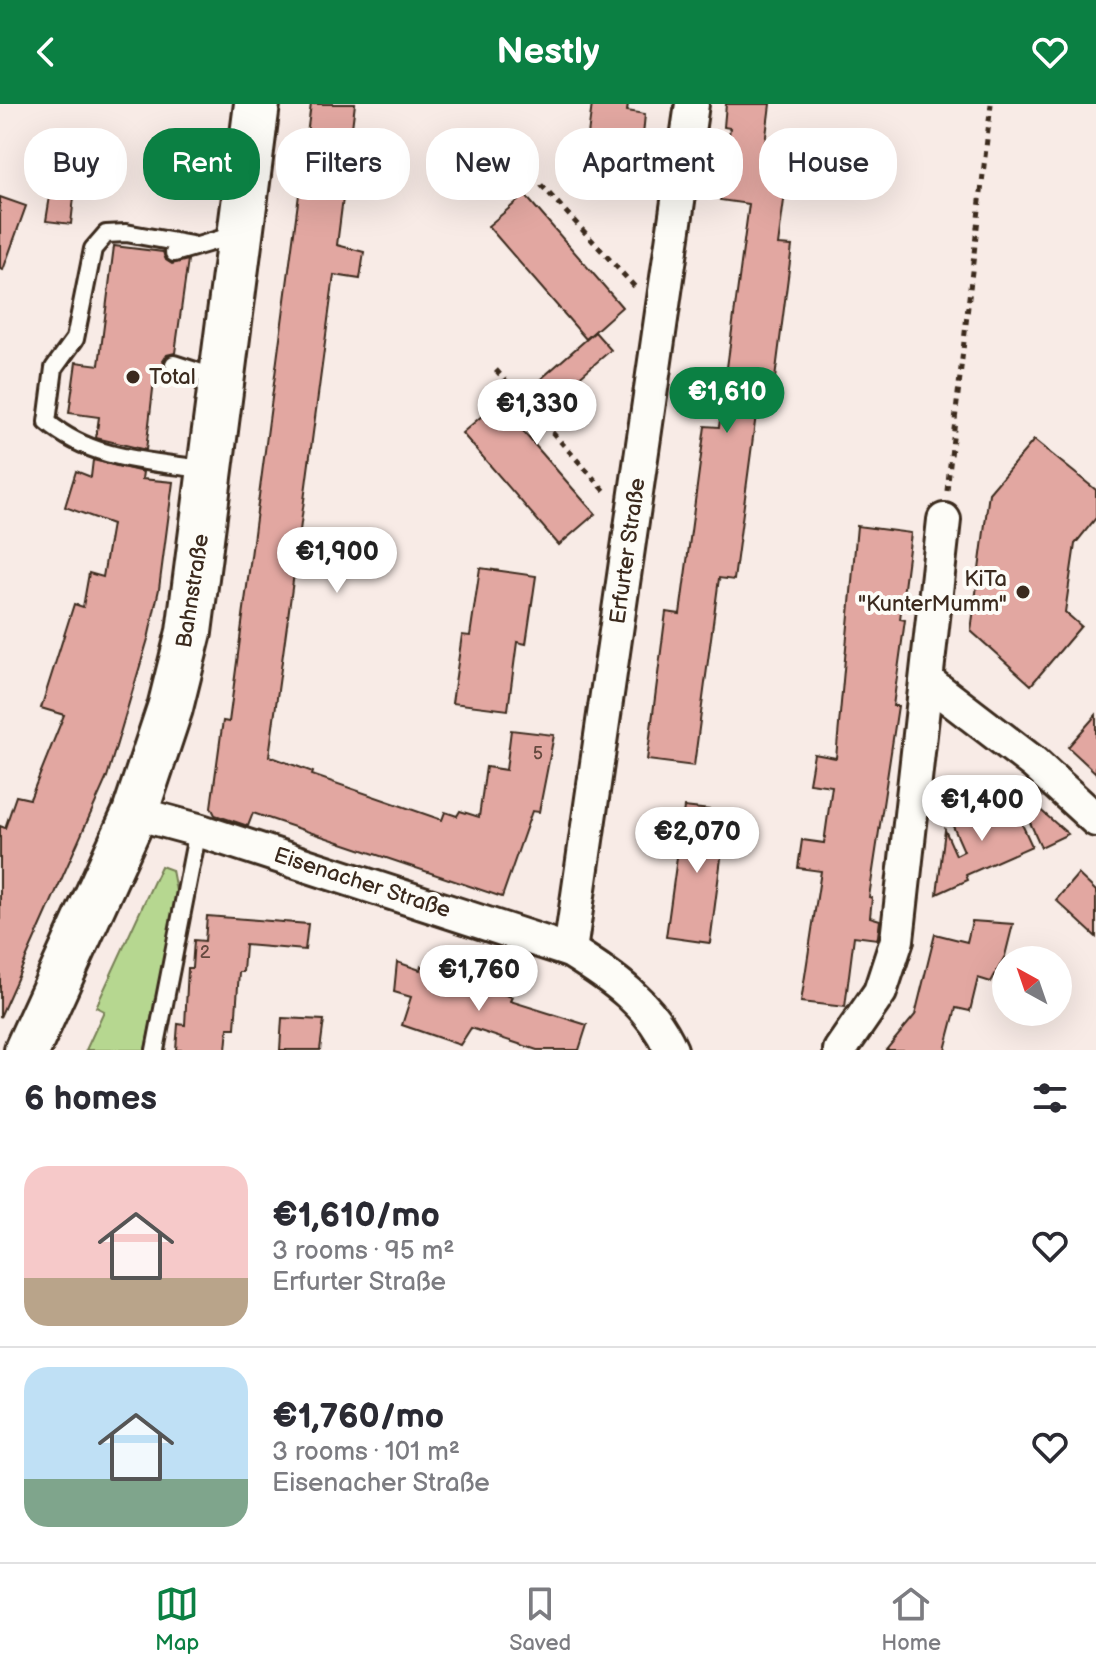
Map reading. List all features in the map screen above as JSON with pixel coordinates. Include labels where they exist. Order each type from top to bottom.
[{"type":"street","name":"Bahnstraße","points":[[27,1050],[135,813],[170,708],[189,632],[257,104]]},
{"type":"street","name":"Erfurter Straße","points":[[570,951],[692,104]]},
{"type":"street","points":[[840,1050],[880,992],[897,940],[944,520]]},
{"type":"street","points":[[927,681],[1034,763],[1096,820]]},
{"type":"street","name":"Eisenacher Straße","points":[[135,813],[198,830],[570,951],[618,981],[660,1026],[671,1050]]},
{"type":"lane","points":[[192,245],[126,233],[106,234],[93,249],[75,339],[54,368],[47,422],[68,439],[106,455],[211,470]]},
{"type":"lane","points":[[174,253],[192,245],[242,233]]},
{"type":"lane","points":[[174,364],[222,380]]},
{"type":"lane","points":[[155,1050],[198,830]]},
{"type":"path","points":[[944,520],[991,104]]},
{"type":"path","points":[[539,183],[661,316]]},
{"type":"path","points":[[496,370],[632,521]]},
{"type":"green space","points":[[161,866],[172,870],[177,896],[145,1050],[86,1050],[104,1011],[96,1007]]},
{"type":"building","points":[[311,104],[355,104],[352,128],[308,128]]},
{"type":"building","points":[[592,104],[628,104],[627,111],[645,114],[644,128],[589,128]]},
{"type":"building","points":[[726,104],[770,104],[767,128],[759,128],[759,200],[784,200],[778,245],[792,246],[773,394],[759,392],[734,580],[719,578],[694,766],[647,760],[666,612],[680,614],[705,426],[719,427],[749,204],[720,200],[743,200],[743,128],[724,127]]},
{"type":"building","points":[[0,197],[26,206],[3,270],[0,269]]},
{"type":"building","points":[[49,200],[74,200],[71,224],[46,221]]},
{"type":"building","points":[[298,200],[343,200],[337,245],[364,252],[360,279],[334,275],[299,538],[325,541],[322,568],[295,566],[269,756],[313,772],[312,775],[442,820],[445,812],[457,816],[460,811],[479,817],[486,767],[506,770],[511,730],[554,735],[539,812],[532,811],[502,897],[253,813],[248,826],[215,815],[211,807],[223,721],[229,722]]},
{"type":"building","points":[[519,200],[529,200],[622,307],[586,339],[488,226]]},
{"type":"building","points":[[114,246],[163,252],[172,264],[188,260],[175,353],[167,355],[163,361],[170,374],[155,372],[146,450],[96,438],[99,417],[69,413],[76,362],[99,365]]},
{"type":"building","points":[[595,332],[611,350],[520,428],[595,514],[559,545],[462,433],[498,402],[505,410]]},
{"type":"building","points":[[1034,440],[1096,490],[1096,518],[1075,544],[1065,612],[1081,626],[1031,685],[971,631],[989,493]]},
{"type":"building","points":[[93,460],[143,472],[142,479],[173,482],[159,589],[148,639],[107,777],[0,1017],[0,826],[5,828],[16,796],[30,799],[64,715],[41,708],[74,604],[83,607],[89,573],[103,577],[112,524],[65,507],[76,471],[91,477]]},
{"type":"building","points":[[857,526],[911,533],[900,619],[905,620],[893,706],[898,706],[869,897],[872,898],[870,917],[880,920],[878,936],[877,939],[854,936],[845,1007],[801,1002],[821,871],[798,868],[802,840],[824,843],[832,786],[809,783],[814,754],[836,758]]},
{"type":"building","points":[[480,568],[536,576],[526,644],[517,642],[508,710],[452,703],[462,635],[470,636]]},
{"type":"building","points":[[1096,715],[1096,773],[1068,747]]},
{"type":"building","points":[[1014,787],[1068,834],[1041,847]]},
{"type":"building","points":[[1010,798],[1032,846],[966,875],[968,880],[937,894],[945,830],[956,855],[964,851],[952,824]]},
{"type":"building","points":[[684,807],[727,812],[710,943],[666,937]]},
{"type":"building","points":[[1078,874],[1096,891],[1096,937],[1056,900]]},
{"type":"building","points":[[207,916],[308,924],[305,950],[245,945],[243,972],[239,972],[235,1028],[228,1028],[226,1050],[176,1050],[178,1024],[185,1025],[188,968],[192,968],[194,940],[205,941]]},
{"type":"building","points":[[972,921],[1013,924],[1008,946],[992,946],[991,982],[978,978],[970,1011],[956,1008],[945,1050],[886,1050],[915,1015],[935,934],[967,942]]},
{"type":"building","points":[[397,962],[420,970],[421,966],[512,997],[510,1001],[587,1025],[579,1050],[537,1050],[471,1028],[460,1045],[402,1025],[411,997],[394,992]]},
{"type":"building","points":[[282,1018],[324,1020],[320,1050],[280,1050]]},
{"type":"place","name":"Total","points":[[133,377]]},
{"type":"place","name":"KiTa \"KunterMumm\"","points":[[1023,592]]}]
